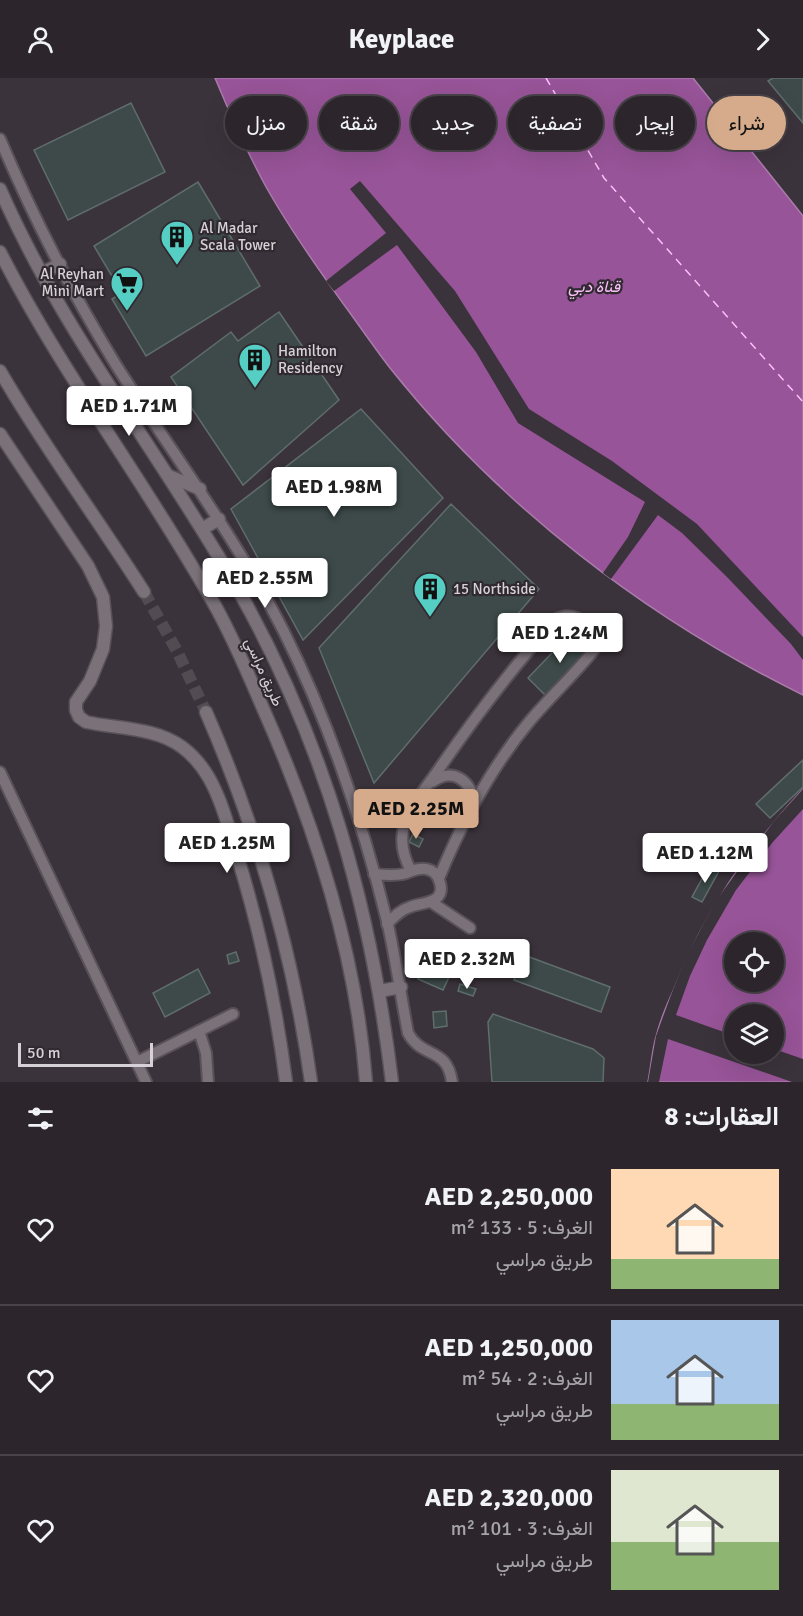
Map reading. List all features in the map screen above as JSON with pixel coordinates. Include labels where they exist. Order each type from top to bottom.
[{"type":"street","points":[[0,189],[42,273],[92,360],[169,476],[241,595],[267,645],[312,749],[349,856],[366,921],[380,992],[392,1082]]},
{"type":"street","name":"طريق مراسي","points":[[0,252],[40,328],[192,566],[239,652],[295,783],[324,867],[346,953],[366,1082]]},
{"type":"street","points":[[42,273],[60,264]]},
{"type":"street","points":[[0,371],[40,437],[110,538],[144,592]]},
{"type":"street","points":[[0,434],[88,566],[103,597],[106,626],[103,649],[90,681],[76,702],[79,717],[86,722],[155,734],[169,739],[197,761],[215,792],[231,835],[257,925],[274,1001],[286,1082]]},
{"type":"street","points":[[169,476],[200,489]]},
{"type":"street","points":[[202,530],[219,519]]},
{"type":"street","points":[[206,712],[239,793],[267,876],[289,960],[311,1082]]},
{"type":"street","points":[[380,992],[401,987]]},
{"type":"lane","points":[[0,139],[60,264],[116,364],[219,519],[273,612],[319,710],[350,791],[387,924],[407,1025],[412,1039],[422,1049],[442,1059],[450,1071],[452,1082]]},
{"type":"lane","points":[[387,924],[402,911],[411,906],[431,902],[439,894],[439,878],[474,802],[490,775],[528,723],[594,650],[595,634],[580,619],[567,615],[555,620],[487,703],[428,785],[409,814],[402,833],[403,853],[411,871]]},
{"type":"lane","points":[[0,772],[146,1082]]},
{"type":"lane","points":[[428,785],[438,777],[451,775],[463,780],[471,790],[474,802]]},
{"type":"lane","points":[[374,874],[393,876],[417,869],[430,869],[439,878]]},
{"type":"lane","points":[[431,902],[470,928]]},
{"type":"lane","points":[[137,1062],[233,1014]]},
{"type":"lane","points":[[199,1031],[206,1053],[208,1082]]},
{"type":"water","name":"قناة دبي","points":[[215,78],[693,78],[707,96],[707,150],[750,150],[803,216],[803,695],[745,665],[632,594],[528,512],[433,419],[385,361],[328,282],[275,202],[247,150],[307,150],[307,96],[225,96],[225,101]]},
{"type":"water","points":[[803,789],[803,1082],[648,1082],[655,1042],[662,1019],[686,960],[713,908],[763,836]]},
{"type":"pier","points":[[360,181],[455,291],[529,409],[612,461],[697,524],[803,637],[803,660],[791,644],[727,577],[682,533],[658,515],[611,579],[603,573],[628,537],[645,502],[518,423],[476,352],[397,245],[334,291],[326,281],[386,233],[350,189]]},
{"type":"pier","points":[[803,789],[803,809],[772,843],[736,890],[707,940],[690,976],[676,1015],[724,1032],[724,1058],[668,1039],[659,1082],[648,1082],[656,1036],[686,957],[715,902],[774,821]]},
{"type":"pier","points":[[784,1052],[803,1059],[803,1082],[792,1082],[740,1064],[784,1064]]},
{"type":"building","points":[[773,78],[803,78],[803,123],[786,103],[786,96],[780,96],[768,81]]},
{"type":"building","points":[[131,103],[165,172],[68,220],[34,150]]},
{"type":"building","name":"Al Madar Scala Tower","points":[[198,182],[260,286],[146,356],[112,299],[122,293],[94,246]]},
{"type":"building","name":"Hamilton Residency","points":[[279,312],[339,400],[243,485],[171,377],[231,332],[238,341]]},
{"type":"building","points":[[361,409],[443,498],[303,640],[231,509]]},
{"type":"building","name":"15 Northside","points":[[451,504],[539,589],[374,783],[319,648]]},
{"type":"building","points":[[572,632],[591,651],[547,697],[528,678]]},
{"type":"building","points":[[803,760],[803,787],[770,818],[756,804]]},
{"type":"building","points":[[380,797],[384,808],[370,814],[365,802]]},
{"type":"building","points":[[413,834],[423,839],[419,847],[409,842]]},
{"type":"building","points":[[709,866],[719,871],[702,902],[692,897]]},
{"type":"building","points":[[236,952],[239,961],[229,964],[227,955]]},
{"type":"building","points":[[524,955],[610,987],[601,1012],[514,980]]},
{"type":"building","points":[[424,965],[449,977],[443,990],[418,979]]},
{"type":"building","points":[[198,969],[210,993],[165,1017],[153,993]]},
{"type":"building","points":[[460,984],[476,989],[473,996],[458,991]]},
{"type":"building","points":[[446,1011],[447,1026],[434,1028],[433,1012]]},
{"type":"building","points":[[493,1014],[593,1049],[604,1058],[603,1082],[492,1082],[488,1022]]},
{"type":"ferry route","points":[[546,78],[604,178],[803,402]]},
{"type":"tunnel","points":[[144,592],[177,651],[206,712]]},
{"type":"place","name":"Al Madar Scala Tower","points":[[177,266]]},
{"type":"place","name":"Al Reyhan Mini Mart","points":[[127,312]]},
{"type":"place","name":"Hamilton Residency","points":[[255,389]]},
{"type":"place","name":"15 Northside","points":[[430,618]]}]
